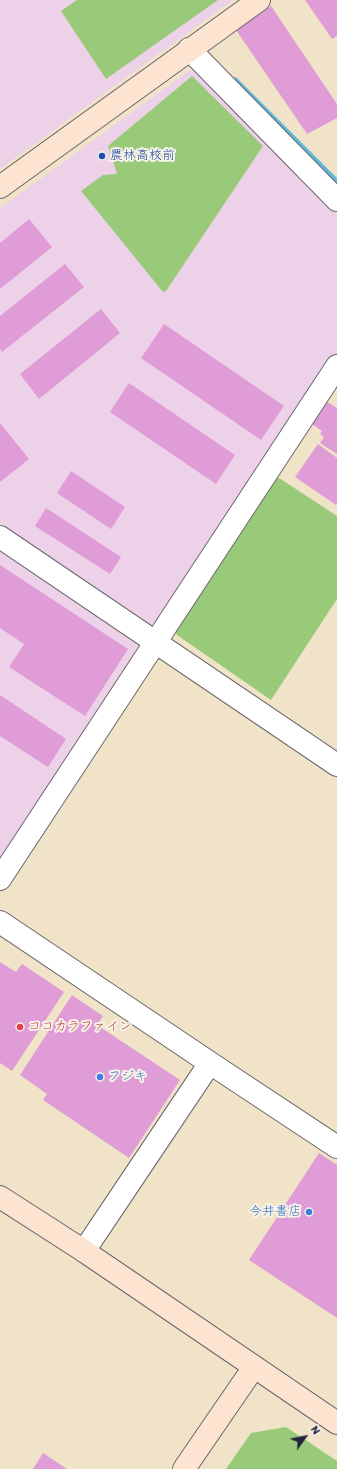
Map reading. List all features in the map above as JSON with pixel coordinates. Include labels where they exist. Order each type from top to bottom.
[{"type":"street","points":[[0,187],[189,49],[259,0]]},
{"type":"street","points":[[189,49],[337,200]]},
{"type":"street","points":[[0,879],[337,366]]},
{"type":"street","points":[[0,537],[337,765]]},
{"type":"street","points":[[0,922],[337,1147]]},
{"type":"street","points":[[84,1251],[210,1063]]},
{"type":"street","points":[[0,1197],[84,1251],[337,1423]]},
{"type":"street","points":[[184,1469],[254,1367]]},
{"type":"shaded area","points":[[0,0],[233,0],[0,169]]},
{"type":"shaded area","points":[[190,70],[194,71],[337,214],[337,356],[161,626],[151,628],[15,536],[0,523],[0,208]]},
{"type":"shaded area","points":[[0,545],[146,642],[0,862]]},
{"type":"green space","points":[[77,0],[218,0],[106,79],[61,11]]},
{"type":"green space","points":[[192,76],[263,146],[166,291],[163,292],[81,191],[103,175],[117,174],[108,146]]},
{"type":"green space","points":[[276,476],[337,516],[337,599],[271,700],[177,635],[174,627]]},
{"type":"green space","points":[[286,1427],[337,1461],[337,1469],[226,1469],[251,1433]]},
{"type":"building","points":[[305,0],[337,0],[337,36],[332,39]]},
{"type":"building","points":[[271,6],[337,104],[337,118],[307,134],[236,30]]},
{"type":"building","points":[[29,219],[52,247],[0,289],[0,243]]},
{"type":"building","points":[[65,264],[84,287],[2,352],[0,348],[0,316]]},
{"type":"building","points":[[101,309],[120,333],[39,399],[20,374]]},
{"type":"building","points":[[164,324],[284,406],[261,440],[141,358]]},
{"type":"building","points":[[129,383],[235,455],[216,484],[110,412]]},
{"type":"building","points":[[327,402],[337,408],[337,454],[320,443],[324,437],[320,434],[322,431],[312,424]]},
{"type":"building","points":[[0,423],[29,459],[0,482]]},
{"type":"building","points":[[318,444],[337,458],[336,505],[295,477]]},
{"type":"building","points":[[71,471],[125,507],[111,529],[57,493]]},
{"type":"building","points":[[46,508],[121,557],[110,574],[35,526]]},
{"type":"building","points":[[0,565],[128,649],[85,716],[9,667],[24,644],[0,628]]},
{"type":"building","points":[[0,695],[66,739],[48,767],[0,736]]},
{"type":"building","name":"ココカラファイン","points":[[0,962],[16,972],[22,964],[64,992],[12,1071],[0,1063]]},
{"type":"building","name":"フジキ","points":[[72,995],[103,1016],[97,1025],[180,1080],[129,1158],[43,1100],[47,1094],[20,1075]]},
{"type":"building","name":"今井書店","points":[[319,1153],[337,1165],[337,1318],[249,1260]]},
{"type":"building","points":[[43,1453],[67,1469],[33,1469]]},
{"type":"waterway","points":[[235,81],[337,183]]},
{"type":"place","name":"農林高校前","points":[[102,156]]},
{"type":"place","name":"ココカラファイン","points":[[20,1027]]},
{"type":"place","name":"フジキ","points":[[100,1077]]},
{"type":"place","name":"今井書店","points":[[309,1212]]}]
